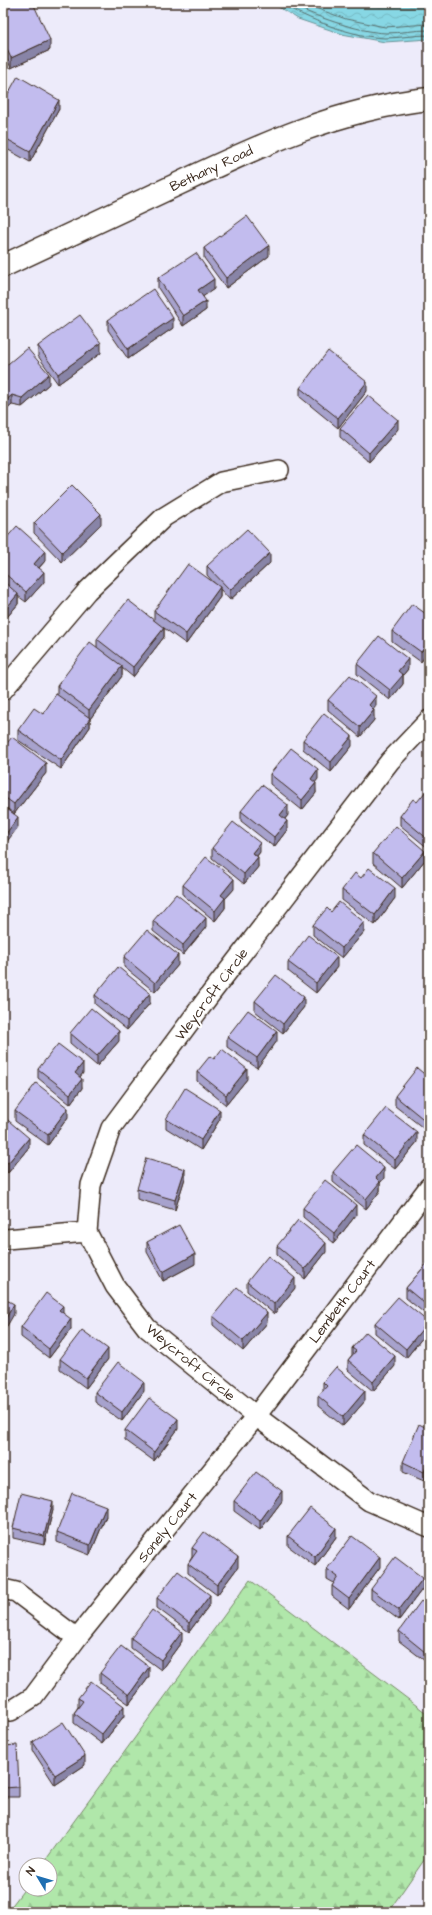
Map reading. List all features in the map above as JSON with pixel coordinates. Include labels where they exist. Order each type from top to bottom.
[{"type":"street","name":"Bethany Road","points":[[3,266],[260,146],[338,117],[410,101],[429,99]]},
{"type":"street","points":[[3,690],[87,591],[164,518],[221,482],[279,470]]},
{"type":"street","name":"Weycroft Circle","points":[[429,720],[390,761],[214,990],[111,1128],[91,1185],[87,1232],[114,1286],[147,1328],[256,1416],[369,1501],[429,1527]]},
{"type":"street","name":"Lembeth Court","points":[[256,1416],[429,1187]]},
{"type":"street","points":[[6,1239],[87,1232]]},
{"type":"street","name":"Sonely Court","points":[[3,1710],[11,1711],[33,1697],[78,1638],[256,1416]]},
{"type":"street","points":[[3,1589],[16,1592],[78,1638]]},
{"type":"green space","points":[[250,1580],[429,1715],[429,1853],[388,1912],[7,1912],[18,1897],[58,1897],[58,1857],[48,1857]]},
{"type":"water","points":[[272,3],[429,3],[429,39],[385,42],[342,34],[298,19]]},
{"type":"building","points":[[3,3],[33,3],[50,40],[11,58],[3,41]]},
{"type":"building","points":[[18,76],[59,100],[30,152],[3,137],[3,103]]},
{"type":"building","points":[[247,216],[269,246],[226,278],[204,248]]},
{"type":"building","points":[[196,253],[214,279],[198,290],[206,301],[183,316],[158,278]]},
{"type":"building","points":[[153,289],[173,318],[128,349],[108,320]]},
{"type":"building","points":[[80,315],[101,343],[58,374],[38,346]]},
{"type":"building","points":[[27,348],[49,374],[22,398],[12,395],[5,401],[3,399],[3,368]]},
{"type":"building","points":[[328,351],[367,382],[338,418],[300,388]]},
{"type":"building","points":[[368,395],[398,420],[369,453],[340,428]]},
{"type":"building","points":[[72,485],[101,514],[62,552],[34,523]]},
{"type":"building","points":[[17,526],[45,551],[34,564],[44,572],[26,592],[3,572],[3,542]]},
{"type":"building","points":[[247,529],[270,553],[230,590],[207,566]]},
{"type":"building","points":[[188,564],[220,587],[186,634],[154,611]]},
{"type":"building","points":[[3,581],[18,594],[3,612]]},
{"type":"building","points":[[128,600],[164,628],[133,667],[97,639]]},
{"type":"building","points":[[412,604],[429,616],[429,643],[421,652],[392,631]]},
{"type":"building","points":[[379,636],[408,659],[398,671],[403,675],[390,690],[357,664]]},
{"type":"building","points":[[90,642],[122,666],[89,710],[57,686]]},
{"type":"building","points":[[350,675],[376,696],[369,705],[374,710],[360,727],[328,700]]},
{"type":"building","points":[[56,694],[90,718],[61,760],[18,730],[34,708],[43,714]]},
{"type":"building","points":[[324,713],[352,736],[331,762],[303,740]]},
{"type":"building","points":[[12,737],[46,763],[14,804],[3,796],[3,748]]},
{"type":"building","points":[[291,748],[318,769],[311,779],[316,783],[302,800],[270,774]]},
{"type":"building","points":[[262,785],[288,805],[280,815],[287,821],[274,837],[241,811]]},
{"type":"building","points":[[426,791],[429,793],[429,840],[400,816],[413,799],[417,802]]},
{"type":"building","points":[[3,806],[18,817],[3,838]]},
{"type":"building","points":[[233,822],[260,843],[252,853],[258,857],[244,874],[212,848]]},
{"type":"building","points":[[396,826],[425,851],[402,878],[373,853]]},
{"type":"building","points":[[206,857],[234,879],[221,895],[225,898],[215,911],[183,885]]},
{"type":"building","points":[[369,868],[395,888],[375,915],[342,890],[355,873],[361,878]]},
{"type":"building","points":[[176,894],[206,918],[183,945],[153,921]]},
{"type":"building","points":[[339,902],[364,922],[342,948],[313,925],[327,908],[331,912]]},
{"type":"building","points":[[147,930],[178,955],[155,983],[124,957]]},
{"type":"building","points":[[308,935],[337,957],[316,983],[288,962]]},
{"type":"building","points":[[118,967],[150,993],[127,1021],[95,995]]},
{"type":"building","points":[[276,975],[304,997],[283,1024],[255,1001]]},
{"type":"building","points":[[91,1008],[119,1031],[97,1056],[70,1033]]},
{"type":"building","points":[[248,1010],[277,1031],[257,1058],[227,1037]]},
{"type":"building","points":[[58,1044],[83,1063],[75,1073],[82,1079],[70,1094],[38,1069]]},
{"type":"building","points":[[222,1049],[247,1069],[226,1095],[197,1072],[210,1056],[214,1059]]},
{"type":"building","points":[[417,1068],[429,1078],[429,1119],[427,1122],[395,1096]]},
{"type":"building","points":[[36,1083],[68,1108],[48,1135],[15,1111]]},
{"type":"building","points":[[185,1088],[220,1110],[201,1140],[166,1119]]},
{"type":"building","points":[[386,1108],[417,1132],[395,1160],[364,1135]]},
{"type":"building","points":[[3,1116],[29,1138],[8,1163],[3,1160]]},
{"type":"building","points":[[356,1145],[384,1168],[376,1178],[380,1182],[366,1199],[333,1172]]},
{"type":"building","points":[[146,1158],[185,1169],[175,1200],[137,1189]]},
{"type":"building","points":[[325,1180],[356,1205],[334,1233],[303,1208]]},
{"type":"building","points":[[298,1220],[326,1243],[305,1269],[277,1246]]},
{"type":"building","points":[[179,1225],[195,1254],[163,1272],[147,1242]]},
{"type":"building","points":[[268,1256],[295,1278],[274,1304],[247,1282]]},
{"type":"building","points":[[429,1261],[429,1307],[406,1288]]},
{"type":"building","points":[[237,1287],[267,1313],[243,1341],[213,1316]]},
{"type":"building","points":[[46,1293],[63,1306],[59,1310],[71,1319],[49,1349],[21,1327]]},
{"type":"building","points":[[398,1297],[428,1322],[406,1349],[375,1323]]},
{"type":"building","points":[[3,1298],[14,1304],[3,1323]]},
{"type":"building","points":[[82,1330],[108,1349],[86,1378],[60,1359]]},
{"type":"building","points":[[366,1332],[395,1356],[373,1382],[348,1360],[356,1351],[352,1348]]},
{"type":"building","points":[[118,1362],[144,1382],[122,1412],[95,1392]]},
{"type":"building","points":[[336,1367],[365,1391],[343,1417],[318,1396],[327,1386],[323,1382]]},
{"type":"building","points":[[149,1398],[178,1419],[154,1452],[125,1430]]},
{"type":"building","points":[[419,1424],[429,1429],[429,1465],[427,1464],[424,1472],[403,1462]]},
{"type":"building","points":[[256,1472],[282,1491],[260,1521],[234,1501]]},
{"type":"building","points":[[21,1493],[53,1501],[44,1536],[13,1528]]},
{"type":"building","points":[[72,1493],[106,1506],[90,1545],[57,1532]]},
{"type":"building","points":[[310,1508],[336,1528],[315,1557],[288,1536]]},
{"type":"building","points":[[204,1532],[238,1557],[217,1585],[188,1564],[197,1551],[192,1548]]},
{"type":"building","points":[[352,1536],[380,1557],[349,1599],[332,1586],[338,1577],[327,1569]]},
{"type":"building","points":[[395,1557],[423,1578],[399,1610],[371,1589]]},
{"type":"building","points":[[178,1571],[210,1595],[189,1623],[157,1598]]},
{"type":"building","points":[[421,1601],[429,1607],[429,1647],[425,1652],[399,1631]]},
{"type":"building","points":[[152,1610],[182,1632],[161,1660],[131,1638]]},
{"type":"building","points":[[121,1646],[149,1667],[129,1695],[100,1673]]},
{"type":"building","points":[[91,1681],[124,1706],[102,1734],[74,1713],[83,1701],[78,1698]]},
{"type":"building","points":[[63,1722],[85,1756],[55,1775],[33,1742]]},
{"type":"building","points":[[17,1745],[19,1787],[3,1788],[3,1746]]}]
